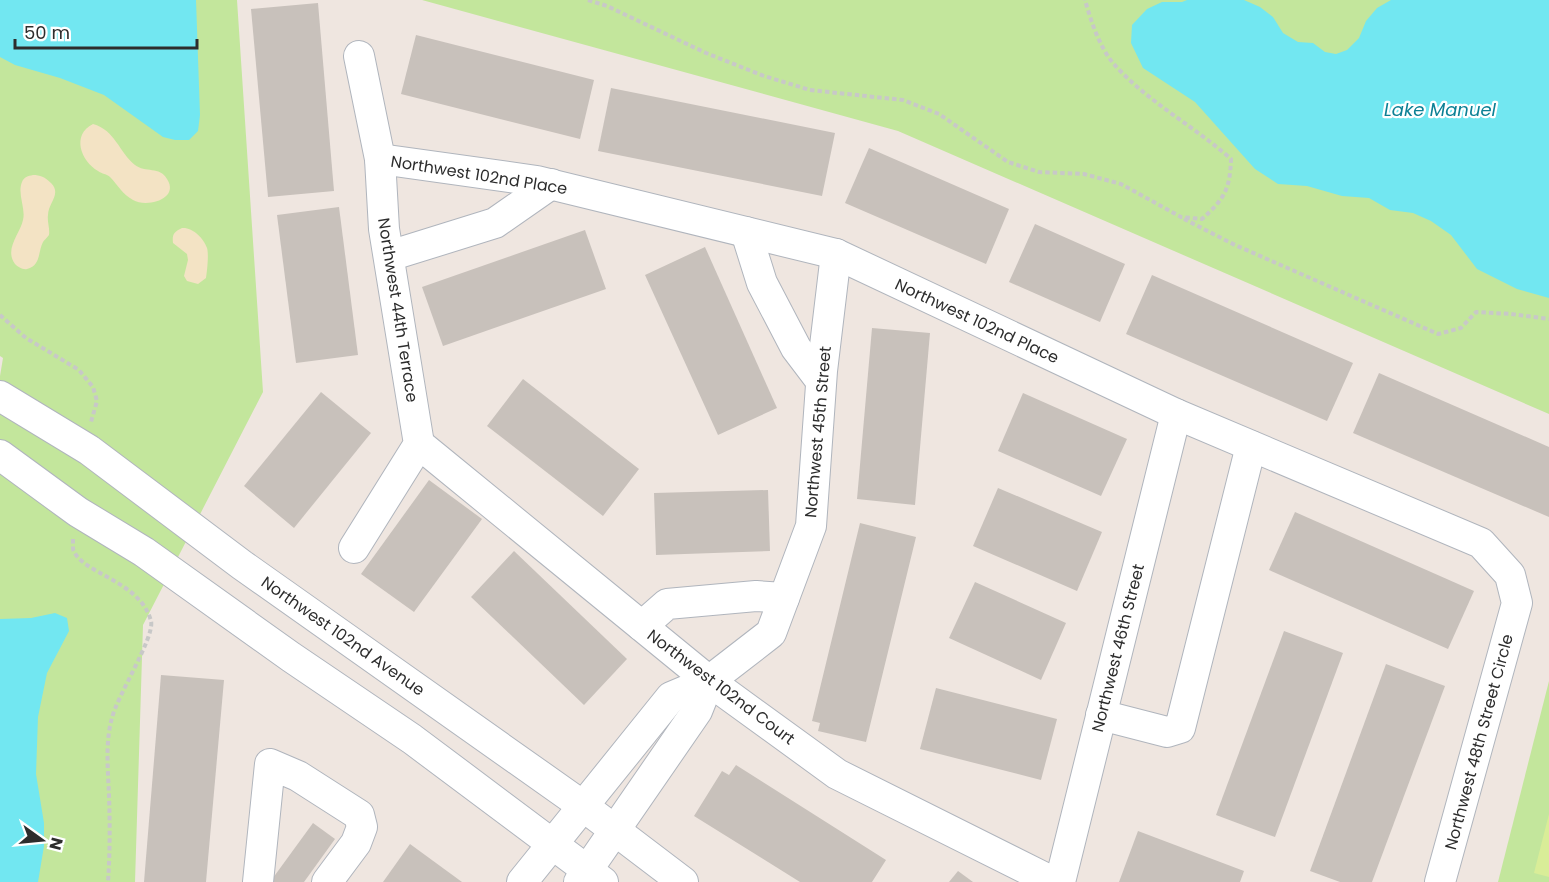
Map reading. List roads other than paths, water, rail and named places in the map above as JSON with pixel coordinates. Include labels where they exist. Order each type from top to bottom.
[{"type":"street","name":"Northwest 44th Terrace","points":[[359,56],[380,159],[384,229],[419,444]]},
{"type":"street","name":"Northwest 102nd Place","points":[[380,159],[551,184],[836,254],[1176,414],[1481,543],[1510,575],[1517,603]]},
{"type":"street","points":[[389,256],[495,223],[551,184]]},
{"type":"street","points":[[746,232],[762,283],[796,348],[821,381]]},
{"type":"street","name":"Northwest 45th Street","points":[[553,844],[671,698],[709,681],[771,633],[811,526],[821,381],[836,254]]},
{"type":"street","name":"Northwest 102nd Avenue","points":[[0,396],[89,450],[242,565],[582,806],[683,882]]},
{"type":"street","name":"Northwest 46th Street","points":[[1060,882],[1176,414]]},
{"type":"street","points":[[354,548],[419,444]]},
{"type":"street","name":"Northwest 102nd Court","points":[[419,444],[709,681],[837,774],[1053,882]]},
{"type":"street","points":[[1101,715],[1167,732],[1180,728],[1251,446]]},
{"type":"street","points":[[0,455],[78,512],[144,552],[291,657],[412,739],[553,844],[590,878],[615,832],[697,711],[709,681]]},
{"type":"street","points":[[642,626],[667,604],[756,596],[784,598]]},
{"type":"street","name":"Northwest 48th Street Circle","points":[[1440,882],[1517,603]]},
{"type":"street","points":[[258,882],[270,764],[298,776],[359,815],[362,827],[356,843],[327,882]]},
{"type":"street","points":[[522,882],[553,844]]},
{"type":"water","points":[[0,0],[196,0],[200,115],[198,131],[189,140],[163,137],[104,95],[60,78],[15,65],[0,57]]},
{"type":"water","name":"Lake Manuel","points":[[1244,0],[1260,7],[1273,17],[1283,33],[1298,42],[1313,43],[1325,52],[1336,54],[1347,50],[1359,38],[1366,21],[1377,8],[1391,0],[1549,0],[1549,298],[1517,289],[1477,269],[1451,235],[1431,221],[1413,213],[1390,210],[1369,198],[1342,196],[1307,186],[1278,184],[1255,169],[1195,102],[1143,68],[1131,43],[1132,25],[1147,9],[1162,2]]},
{"type":"water","points":[[55,613],[67,618],[69,631],[47,673],[38,717],[36,774],[44,823],[44,846],[38,882],[0,882],[0,619],[31,618]]}]
